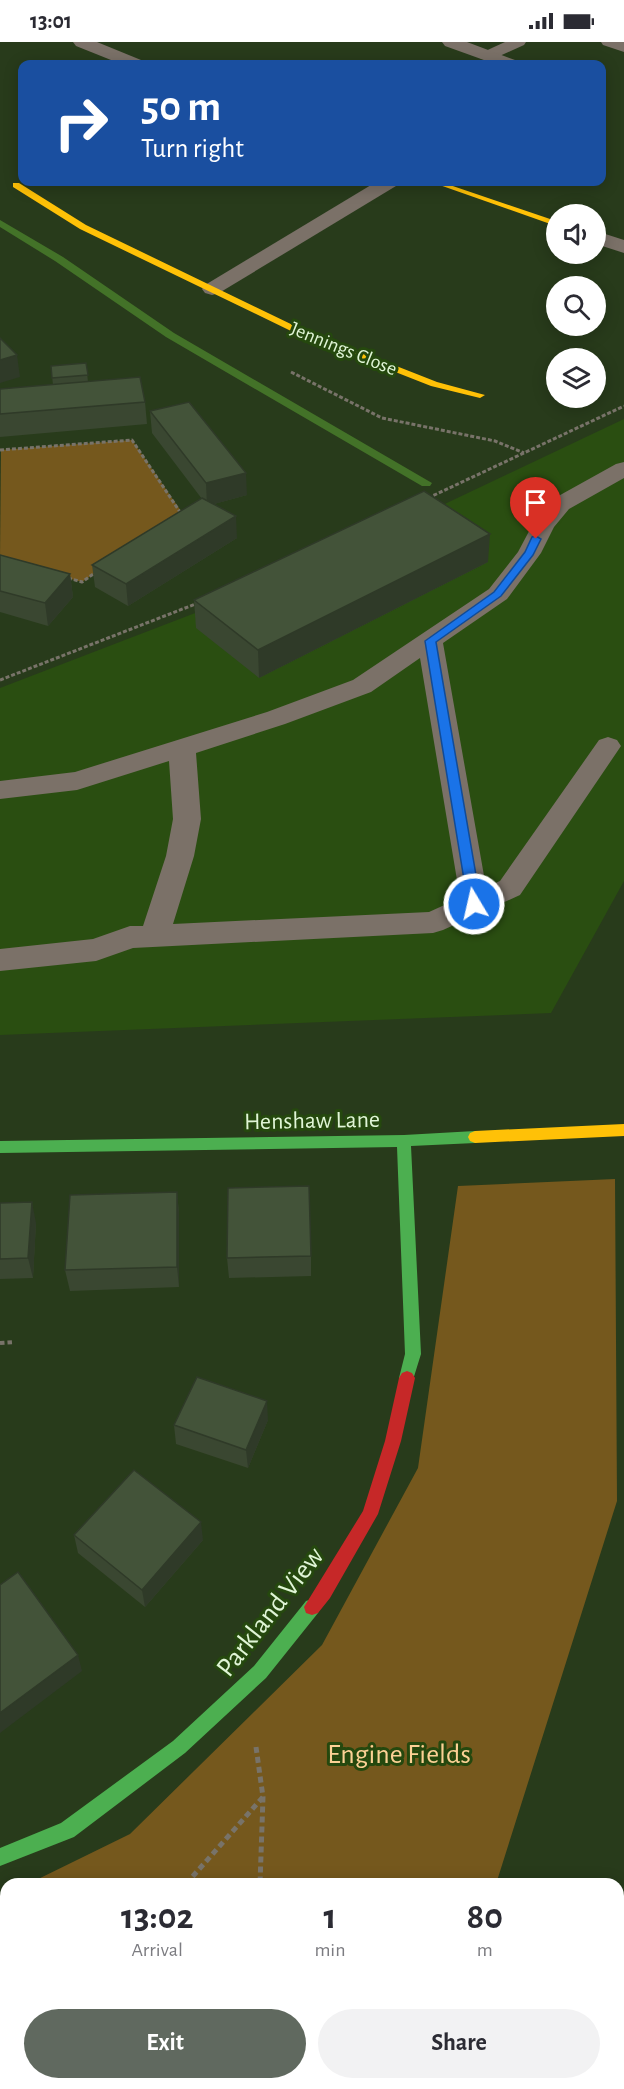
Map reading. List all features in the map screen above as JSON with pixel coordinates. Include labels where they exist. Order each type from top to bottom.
[{"type":"street","points":[[82,42],[125,60]]},
{"type":"street","points":[[452,42],[498,60]]},
{"type":"street","name":"Jennings Close","points":[[16,185],[83,227],[294,328],[434,384],[480,395]]},
{"type":"street","points":[[212,289],[382,186]]},
{"type":"street","points":[[447,186],[546,221]]},
{"type":"street","points":[[606,241],[624,247]]},
{"type":"street","name":"Henshaw Lane","points":[[0,1147],[404,1141],[624,1130]]},
{"type":"street","name":"Parkland View","points":[[0,1857],[67,1830],[179,1747],[243,1689],[260,1672],[324,1592],[370,1514],[393,1441],[413,1354],[404,1141]]},
{"type":"lane","points":[[487,56],[518,42]]},
{"type":"lane","points":[[609,42],[624,48]]},
{"type":"lane","points":[[0,790],[77,781],[276,718],[362,686],[498,594],[529,553],[543,525],[561,504],[624,469]]},
{"type":"lane","points":[[430,641],[474,904]]},
{"type":"lane","points":[[0,960],[96,950],[130,937],[434,922],[510,888],[608,746]]},
{"type":"lane","points":[[155,935],[180,856],[187,819],[182,748]]},
{"type":"path","points":[[421,501],[624,406]]},
{"type":"path","points":[[0,450],[132,440],[183,514],[174,520]]},
{"type":"path","points":[[61,576],[82,582],[100,570]]},
{"type":"path","points":[[0,680],[204,600]]},
{"type":"path","points":[[0,1343],[14,1342]]},
{"type":"path","points":[[243,1689],[258,1760],[263,1797],[260,1878]]},
{"type":"path","points":[[191,1878],[263,1797]]},
{"type":"shaded area","points":[[624,419],[624,881],[551,1013],[0,1035],[0,688],[203,610],[430,511]]},
{"type":"green space","points":[[132,440],[183,514],[82,582],[0,559],[1,450]]},
{"type":"green space","name":"Engine Fields","points":[[615,1179],[617,1501],[498,1878],[40,1878],[130,1834],[322,1645],[418,1468],[458,1186]]},
{"type":"building","points":[[0,338],[17,355],[0,360]]},
{"type":"building","points":[[86,363],[88,375],[52,378],[51,366]]},
{"type":"building","points":[[140,377],[145,402],[0,414],[0,389]]},
{"type":"building","points":[[189,402],[246,473],[206,483],[150,411]]},
{"type":"building","points":[[424,491],[490,534],[258,650],[194,600]]},
{"type":"building","points":[[202,498],[236,516],[126,584],[92,565]]},
{"type":"building","points":[[0,555],[70,574],[45,603],[0,591]]},
{"type":"building","points":[[309,1186],[311,1256],[227,1258],[228,1188]]},
{"type":"building","points":[[177,1192],[177,1267],[65,1270],[70,1195]]},
{"type":"building","points":[[32,1202],[28,1258],[0,1259],[0,1203]]},
{"type":"building","points":[[197,1377],[267,1401],[246,1450],[174,1425]]},
{"type":"building","points":[[134,1470],[201,1522],[142,1590],[74,1535]]},
{"type":"building","points":[[18,1572],[78,1655],[0,1713],[0,1585]]},
{"type":"waterway","points":[[0,223],[59,259],[170,335],[426,483]]},
{"type":"traffic: fast","points":[[0,1147],[404,1141],[475,1137]]},
{"type":"traffic: fast","points":[[404,1141],[413,1354],[407,1378]]},
{"type":"traffic: fast","points":[[0,1857],[67,1830],[179,1747],[260,1672],[312,1607]]},
{"type":"traffic: slow","points":[[16,185],[83,227],[294,329],[434,384],[480,395]]},
{"type":"traffic: slow","points":[[447,186],[546,221]]},
{"type":"traffic: slow","points":[[475,1137],[624,1130]]},
{"type":"traffic: jam","points":[[312,1607],[324,1592],[370,1514],[393,1441],[407,1378]]},
{"type":"route","points":[[474,904],[430,641],[498,594],[529,553],[536,539]]}]
